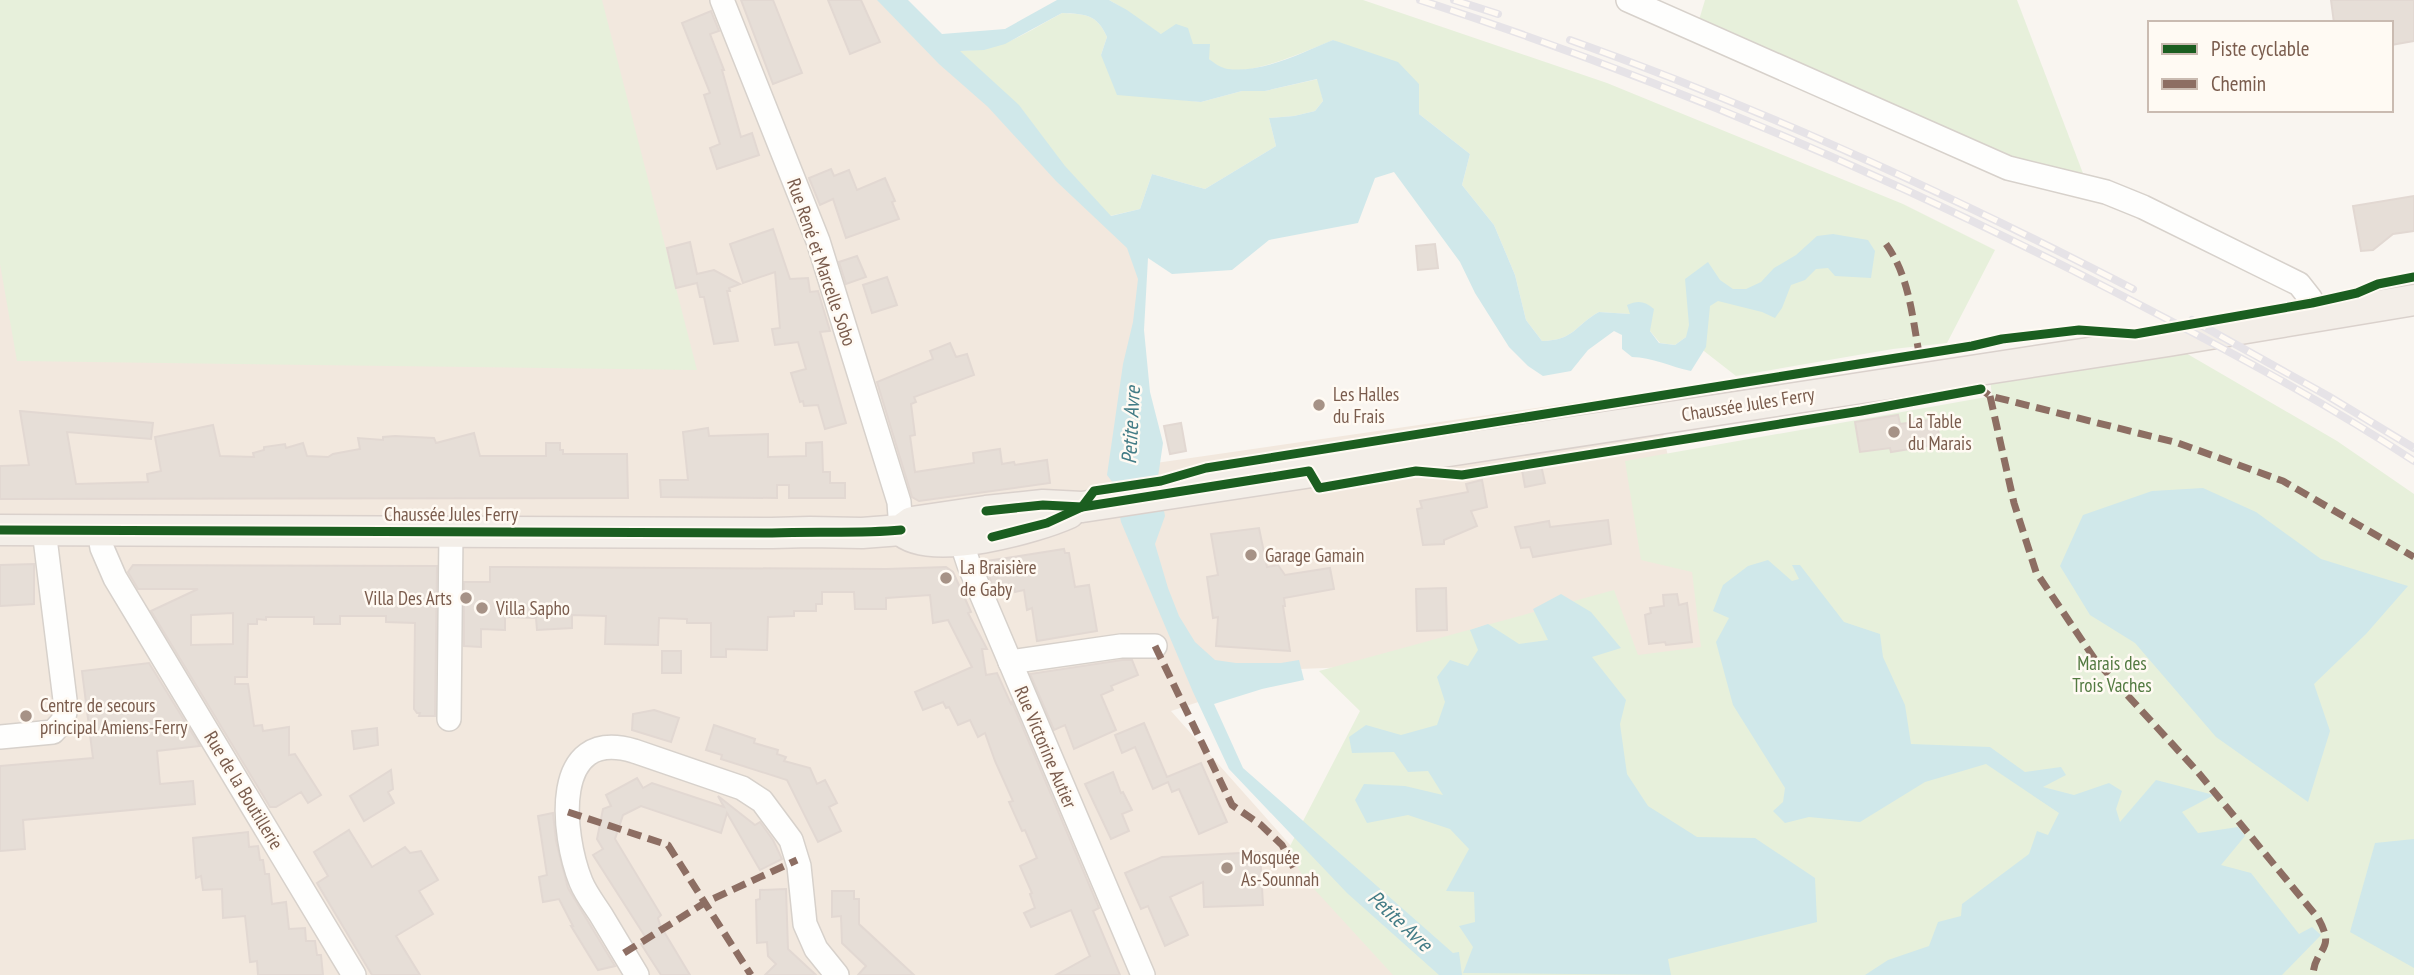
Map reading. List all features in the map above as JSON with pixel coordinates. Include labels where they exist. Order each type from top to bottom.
[{"type":"main road","name":"Chaussée Jules Ferry","points":[[0,530],[857,534],[901,530],[912,522],[992,537],[1047,523],[1082,507],[2414,300]]},
{"type":"street","name":"Rue René et Marcelle Sobo","points":[[722,0],[818,241],[899,502],[901,530]]},
{"type":"street","points":[[1628,0],[2008,168],[2106,191],[2143,207],[2299,284],[2319,316]]},
{"type":"street","name":"Rue Victorine Autier","points":[[956,529],[1143,975]]},
{"type":"street","points":[[0,737],[53,732],[63,721],[66,708],[44,530]]},
{"type":"street","name":"Rue de la Boutillerie","points":[[99,530],[102,548],[115,578],[354,975]]},
{"type":"street","points":[[449,719],[451,532]]},
{"type":"street","points":[[1010,662],[1121,646],[1155,646]]},
{"type":"street","points":[[638,975],[582,884],[574,859],[568,824],[567,795],[571,776],[580,760],[606,746],[618,746],[742,788],[762,801],[791,840],[799,866],[805,924],[816,949],[837,975]]},
{"type":"shaded area","points":[[0,0],[900,0],[1141,256],[1142,465],[1654,391],[1710,653],[1299,669],[1171,711],[1406,975],[0,975]]},
{"type":"green space","points":[[0,0],[602,0],[697,370],[17,361],[0,264]]},
{"type":"green space","points":[[1109,0],[1363,0],[1607,83],[1903,204],[1995,250],[1947,343],[1893,349],[1736,376],[1686,337],[1675,345],[1660,343],[1630,314],[1599,312],[1568,335],[1542,341],[1526,320],[1515,275],[1494,225],[1462,185],[1470,154],[1419,114],[1419,84],[1333,40],[1263,66],[1224,69],[1190,43],[1159,33]]},
{"type":"green space","points":[[1705,0],[2017,0],[2084,176],[1995,153],[1699,20]]},
{"type":"green space","points":[[1062,13],[1084,15],[1099,24],[1107,37],[1101,55],[1164,98],[1201,102],[1242,91],[1265,91],[1318,79],[1323,101],[1315,111],[1269,118],[1276,146],[1205,189],[1152,174],[1140,209],[1110,216],[959,51],[1002,44]]},
{"type":"green space","name":"Marais des Trois Vaches","points":[[2184,352],[2337,441],[2414,494],[2414,975],[1393,975],[1304,878],[1288,850],[1360,711],[1319,671],[1614,590],[1638,655],[1701,647],[1692,572],[1641,560],[1625,461],[1992,396],[1990,379]]},
{"type":"water","name":"Petite Avre","points":[[877,0],[908,0],[942,34],[1005,29],[1057,0],[1109,0],[1161,34],[1176,24],[1188,28],[1193,44],[1210,44],[1209,59],[1225,68],[1241,69],[1268,65],[1333,40],[1398,62],[1419,84],[1419,114],[1470,154],[1462,185],[1494,225],[1515,275],[1526,320],[1542,341],[1568,335],[1599,312],[1630,314],[1627,305],[1638,302],[1654,309],[1650,331],[1659,343],[1675,345],[1686,337],[1689,325],[1685,279],[1708,262],[1720,280],[1733,289],[1746,289],[1761,282],[1774,268],[1796,255],[1817,236],[1833,234],[1868,240],[1875,251],[1871,278],[1835,276],[1828,268],[1816,269],[1805,280],[1791,285],[1775,318],[1718,301],[1710,306],[1706,347],[1691,371],[1632,357],[1622,349],[1622,335],[1614,331],[1588,350],[1571,371],[1543,376],[1528,366],[1509,347],[1475,293],[1460,262],[1394,172],[1375,178],[1358,223],[1269,240],[1232,270],[1172,274],[1148,258],[1144,330],[1150,392],[1163,443],[1158,477],[1165,516],[1155,544],[1168,588],[1179,616],[1195,642],[1215,660],[1281,663],[1299,660],[1304,680],[1262,689],[1214,704],[1243,768],[1453,953],[1459,952],[1462,975],[1439,975],[1347,893],[1229,769],[1193,692],[1121,522],[1113,483],[1107,475],[1138,279],[1127,248],[1056,181],[988,107],[939,64]],"holes":[[[1062,13],[1084,15],[1103,29],[1107,37],[1101,55],[1117,95],[1201,102],[1242,91],[1265,91],[1317,79],[1323,101],[1315,111],[1269,118],[1276,146],[1205,189],[1152,174],[1140,209],[1111,216],[1065,166],[1019,105],[960,51],[984,50],[1005,44]]]},
{"type":"water","points":[[2203,488],[2256,512],[2321,559],[2408,586],[2366,634],[2314,684],[2330,731],[2308,802],[2216,737],[2135,643],[2090,615],[2060,566],[2083,515],[2152,491]]},
{"type":"water","points":[[1768,560],[1792,581],[1799,579],[1792,565],[1800,565],[1844,622],[1880,634],[1883,657],[1905,705],[1911,744],[1990,747],[2025,772],[2061,767],[2066,775],[2043,787],[2074,795],[2109,783],[2122,791],[2116,809],[2120,822],[2156,780],[2214,795],[2182,812],[2198,833],[2238,827],[2245,836],[2221,865],[2251,873],[2299,934],[2312,927],[2321,935],[2282,975],[1865,975],[1888,960],[1929,946],[1938,922],[1961,916],[1962,904],[2029,854],[2037,831],[2048,835],[2059,813],[1986,764],[1925,782],[1860,822],[1809,817],[1785,823],[1773,811],[1783,802],[1785,788],[1733,705],[1716,642],[1729,618],[1713,611],[1723,585],[1748,566]]},
{"type":"water","points":[[1561,594],[1591,612],[1621,648],[1592,657],[1626,700],[1620,724],[1627,774],[1648,806],[1697,837],[1755,838],[1815,878],[1817,922],[1668,959],[1671,975],[1463,973],[1473,947],[1459,926],[1475,922],[1474,892],[1446,891],[1469,849],[1450,829],[1408,815],[1367,823],[1355,800],[1364,784],[1405,786],[1443,795],[1428,771],[1408,772],[1394,752],[1352,753],[1349,737],[1366,725],[1401,735],[1437,725],[1445,702],[1437,677],[1450,660],[1468,666],[1478,650],[1470,630],[1488,624],[1519,644],[1548,640],[1533,609]]},
{"type":"water","points":[[2414,839],[2414,968],[2350,932],[2375,843]]},
{"type":"building","points":[[741,0],[773,0],[802,73],[773,84]]},
{"type":"building","points":[[828,0],[861,0],[880,42],[850,54]]},
{"type":"building","points":[[2331,0],[2414,0],[2414,41],[2393,45],[2393,21],[2334,21]]},
{"type":"building","points":[[711,11],[719,31],[710,34],[724,70],[741,137],[752,133],[759,155],[717,169],[710,148],[720,144],[704,95],[710,93],[682,23]]},
{"type":"building","points":[[831,169],[834,176],[849,170],[857,190],[885,178],[899,219],[846,238],[833,199],[820,205],[809,178]]},
{"type":"building","points":[[2414,196],[2414,231],[2393,234],[2373,250],[2361,251],[2353,206]]},
{"type":"building","points":[[773,229],[790,279],[808,278],[810,292],[818,291],[830,331],[820,332],[846,423],[825,429],[818,405],[804,406],[803,401],[800,402],[791,373],[806,369],[798,342],[775,345],[772,329],[780,328],[775,272],[743,283],[730,244]]},
{"type":"building","points":[[690,242],[697,274],[714,270],[740,284],[727,291],[738,341],[714,344],[704,297],[700,297],[697,283],[676,288],[667,248]]},
{"type":"building","points":[[1435,244],[1438,268],[1418,270],[1416,246]]},
{"type":"building","points":[[857,256],[866,277],[846,284],[839,262]]},
{"type":"building","points":[[887,277],[897,305],[872,313],[863,285]]},
{"type":"building","points":[[950,343],[956,357],[967,354],[974,375],[914,397],[916,402],[911,404],[915,435],[910,436],[915,472],[974,463],[973,453],[1000,449],[1002,464],[1014,462],[1015,465],[1047,460],[1050,483],[919,501],[912,497],[877,382],[933,359],[930,351]]},
{"type":"building","points":[[20,411],[153,423],[151,439],[67,432],[76,484],[148,482],[147,474],[161,471],[155,437],[213,425],[220,456],[254,457],[253,453],[264,450],[264,447],[285,444],[286,448],[303,443],[307,456],[328,457],[360,449],[358,438],[434,438],[436,443],[474,433],[480,456],[546,456],[546,443],[560,443],[563,454],[627,454],[628,498],[0,499],[0,466],[29,465]]},
{"type":"building","points":[[1898,415],[1900,424],[1937,419],[1940,444],[1891,452],[1890,448],[1860,452],[1855,422]]},
{"type":"building","points":[[1181,423],[1186,451],[1170,454],[1164,426]]},
{"type":"building","points":[[708,428],[709,436],[768,434],[768,457],[806,456],[806,443],[822,442],[823,472],[830,472],[830,483],[845,483],[845,498],[789,498],[789,485],[777,485],[777,498],[661,497],[660,480],[688,480],[683,432]]},
{"type":"building","points":[[1541,465],[1545,483],[1525,487],[1522,470]]},
{"type":"building","points":[[1482,480],[1487,507],[1471,511],[1477,526],[1444,540],[1444,544],[1423,545],[1417,509],[1422,508],[1420,501],[1468,492],[1466,484]]},
{"type":"building","points":[[1608,520],[1611,544],[1533,557],[1530,547],[1521,548],[1515,527],[1549,521],[1550,527]]},
{"type":"building","points":[[1259,528],[1267,567],[1278,565],[1285,575],[1330,568],[1334,589],[1284,598],[1290,651],[1216,646],[1218,617],[1213,618],[1207,577],[1218,575],[1211,534]]},
{"type":"building","points":[[1064,549],[1065,553],[1069,553],[1075,587],[1089,585],[1097,631],[1037,641],[1032,608],[1027,610],[1024,590],[1015,592],[1014,588],[995,591],[985,566],[987,561]]},
{"type":"building","points":[[34,564],[34,604],[0,606],[0,565]]},
{"type":"building","points":[[133,565],[437,566],[435,716],[419,716],[420,713],[414,709],[415,623],[386,622],[386,616],[340,616],[340,624],[314,624],[314,617],[257,619],[257,624],[248,624],[247,677],[235,677],[235,684],[248,684],[254,726],[262,725],[263,731],[289,727],[289,755],[295,754],[321,795],[308,803],[301,792],[276,807],[270,807],[151,611],[198,589],[138,589],[128,572]],"holes":[[[233,613],[233,644],[191,645],[191,615]]]},
{"type":"building","points":[[490,567],[946,567],[953,572],[971,612],[968,613],[987,649],[982,649],[986,675],[997,673],[1011,704],[1012,702],[1099,908],[1093,911],[1120,975],[1056,975],[1090,956],[1071,910],[1031,927],[1024,913],[1035,908],[1030,894],[1032,893],[1020,866],[1037,858],[1009,802],[1013,801],[985,733],[978,737],[970,720],[958,725],[949,707],[946,708],[943,702],[923,710],[915,692],[972,667],[948,620],[933,623],[930,595],[886,598],[886,609],[855,609],[854,592],[822,592],[822,604],[816,604],[816,611],[794,611],[794,616],[768,617],[767,650],[726,649],[726,657],[711,657],[711,623],[687,623],[687,619],[659,618],[658,645],[605,644],[606,616],[572,615],[572,628],[537,630],[536,618],[505,617],[505,630],[481,629],[481,647],[464,646],[464,582],[490,582]]},
{"type":"building","points":[[1446,588],[1447,630],[1417,631],[1416,589]]},
{"type":"building","points":[[1677,594],[1679,605],[1687,603],[1692,642],[1649,644],[1645,615],[1651,613],[1650,608],[1664,606],[1663,595]]},
{"type":"building","points":[[662,651],[681,651],[681,673],[662,673]]},
{"type":"building","points":[[1132,660],[1138,675],[1111,686],[1113,690],[1101,695],[1116,730],[1074,749],[1065,725],[1054,730],[1030,674]]},
{"type":"building","points":[[149,663],[200,746],[157,751],[160,784],[193,781],[195,804],[23,820],[25,849],[0,851],[0,766],[93,758],[82,671]]},
{"type":"building","points":[[654,710],[679,718],[671,742],[632,730],[633,714]]},
{"type":"building","points":[[1144,723],[1167,777],[1201,763],[1227,822],[1199,834],[1179,789],[1172,792],[1168,782],[1153,789],[1135,747],[1122,753],[1115,735]]},
{"type":"building","points":[[714,725],[755,739],[754,743],[778,750],[777,754],[786,757],[784,761],[810,768],[817,784],[825,780],[837,803],[829,807],[841,831],[818,842],[787,780],[721,759],[722,755],[706,750]]},
{"type":"building","points":[[377,728],[378,745],[354,749],[352,731]]},
{"type":"building","points":[[391,770],[393,789],[388,792],[394,803],[364,821],[350,796]]},
{"type":"building","points":[[1113,772],[1121,793],[1123,792],[1132,810],[1122,814],[1129,831],[1111,839],[1085,784]]},
{"type":"building","points":[[637,778],[643,788],[652,783],[724,807],[718,796],[755,825],[760,822],[782,859],[760,870],[727,813],[721,833],[641,806],[623,815],[615,839],[661,915],[658,918],[660,925],[690,975],[661,975],[641,944],[648,941],[593,855],[603,849],[597,839],[603,809],[611,806],[606,795]]},
{"type":"building","points":[[553,813],[556,841],[568,888],[615,966],[598,970],[571,926],[559,899],[543,902],[539,877],[547,875],[538,816]]},
{"type":"building","points":[[349,830],[372,867],[405,847],[410,853],[421,851],[438,880],[419,891],[433,914],[396,936],[420,975],[372,975],[317,883],[328,876],[314,852]]},
{"type":"building","points":[[248,832],[249,847],[258,846],[265,874],[269,874],[272,904],[286,902],[289,929],[305,928],[306,941],[315,941],[317,955],[321,955],[323,975],[258,975],[257,961],[250,962],[245,916],[223,918],[222,889],[203,890],[201,876],[196,878],[193,838]]},
{"type":"building","points":[[1260,852],[1263,905],[1204,907],[1203,882],[1170,897],[1188,935],[1165,946],[1148,906],[1141,909],[1125,873],[1162,857]]},
{"type":"building","points":[[786,889],[788,949],[816,975],[765,975],[776,964],[768,956],[767,942],[757,943],[756,900],[760,899],[760,890]]},
{"type":"building","points":[[832,891],[854,891],[854,899],[859,899],[859,924],[914,975],[858,975],[866,966],[842,943],[841,916],[832,917]]},
{"type":"railway","points":[[1420,0],[1684,95],[1942,207],[2111,290],[2227,351],[2303,393],[2414,461]]},
{"type":"railway","points":[[1454,0],[1498,14]]},
{"type":"railway","points":[[1570,40],[1714,95],[1856,155],[1996,220],[2133,289]]},
{"type":"railway","points":[[2192,320],[2414,448]]},
{"type":"marked path","points":[[1886,244],[1905,283],[1919,353]]},
{"type":"marked path","points":[[1977,390],[1981,389],[1990,396],[2178,443],[2283,481],[2414,557]]},
{"type":"marked path","points":[[1990,396],[2014,503],[2036,572],[2096,661],[2197,771],[2318,918],[2326,937],[2313,975]]},
{"type":"marked path","points":[[1155,646],[1232,805],[1261,825],[1282,845],[1296,872]]},
{"type":"marked path","points":[[568,812],[668,845],[751,975]]},
{"type":"marked path","points":[[624,953],[706,902],[797,860]]},
{"type":"cycle path","points":[[992,537],[1047,523],[1082,507],[1094,491],[1161,481],[1206,468],[1972,346],[2002,339],[2079,330],[2135,334],[2312,303],[2357,293],[2378,284],[2414,277]]},
{"type":"cycle path","points":[[986,511],[1043,505],[1082,507],[1309,471],[1319,488],[1416,471],[1462,475],[1981,389]]},
{"type":"cycle path","points":[[0,530],[772,533],[901,530]]},
{"type":"place","name":"Les Halles du Frais","points":[[1319,405]]},
{"type":"place","name":"La Table du Marais","points":[[1894,432]]},
{"type":"place","name":"Garage Gamain","points":[[1251,555]]},
{"type":"place","name":"La Braisière de Gaby","points":[[946,578]]},
{"type":"place","name":"Villa Des Arts","points":[[466,598]]},
{"type":"place","name":"Villa Sapho","points":[[482,608]]},
{"type":"place","name":"Centre de secours principal Amiens-Ferry","points":[[26,716]]},
{"type":"place","name":"Mosquée As-Sounnah","points":[[1227,868]]}]
